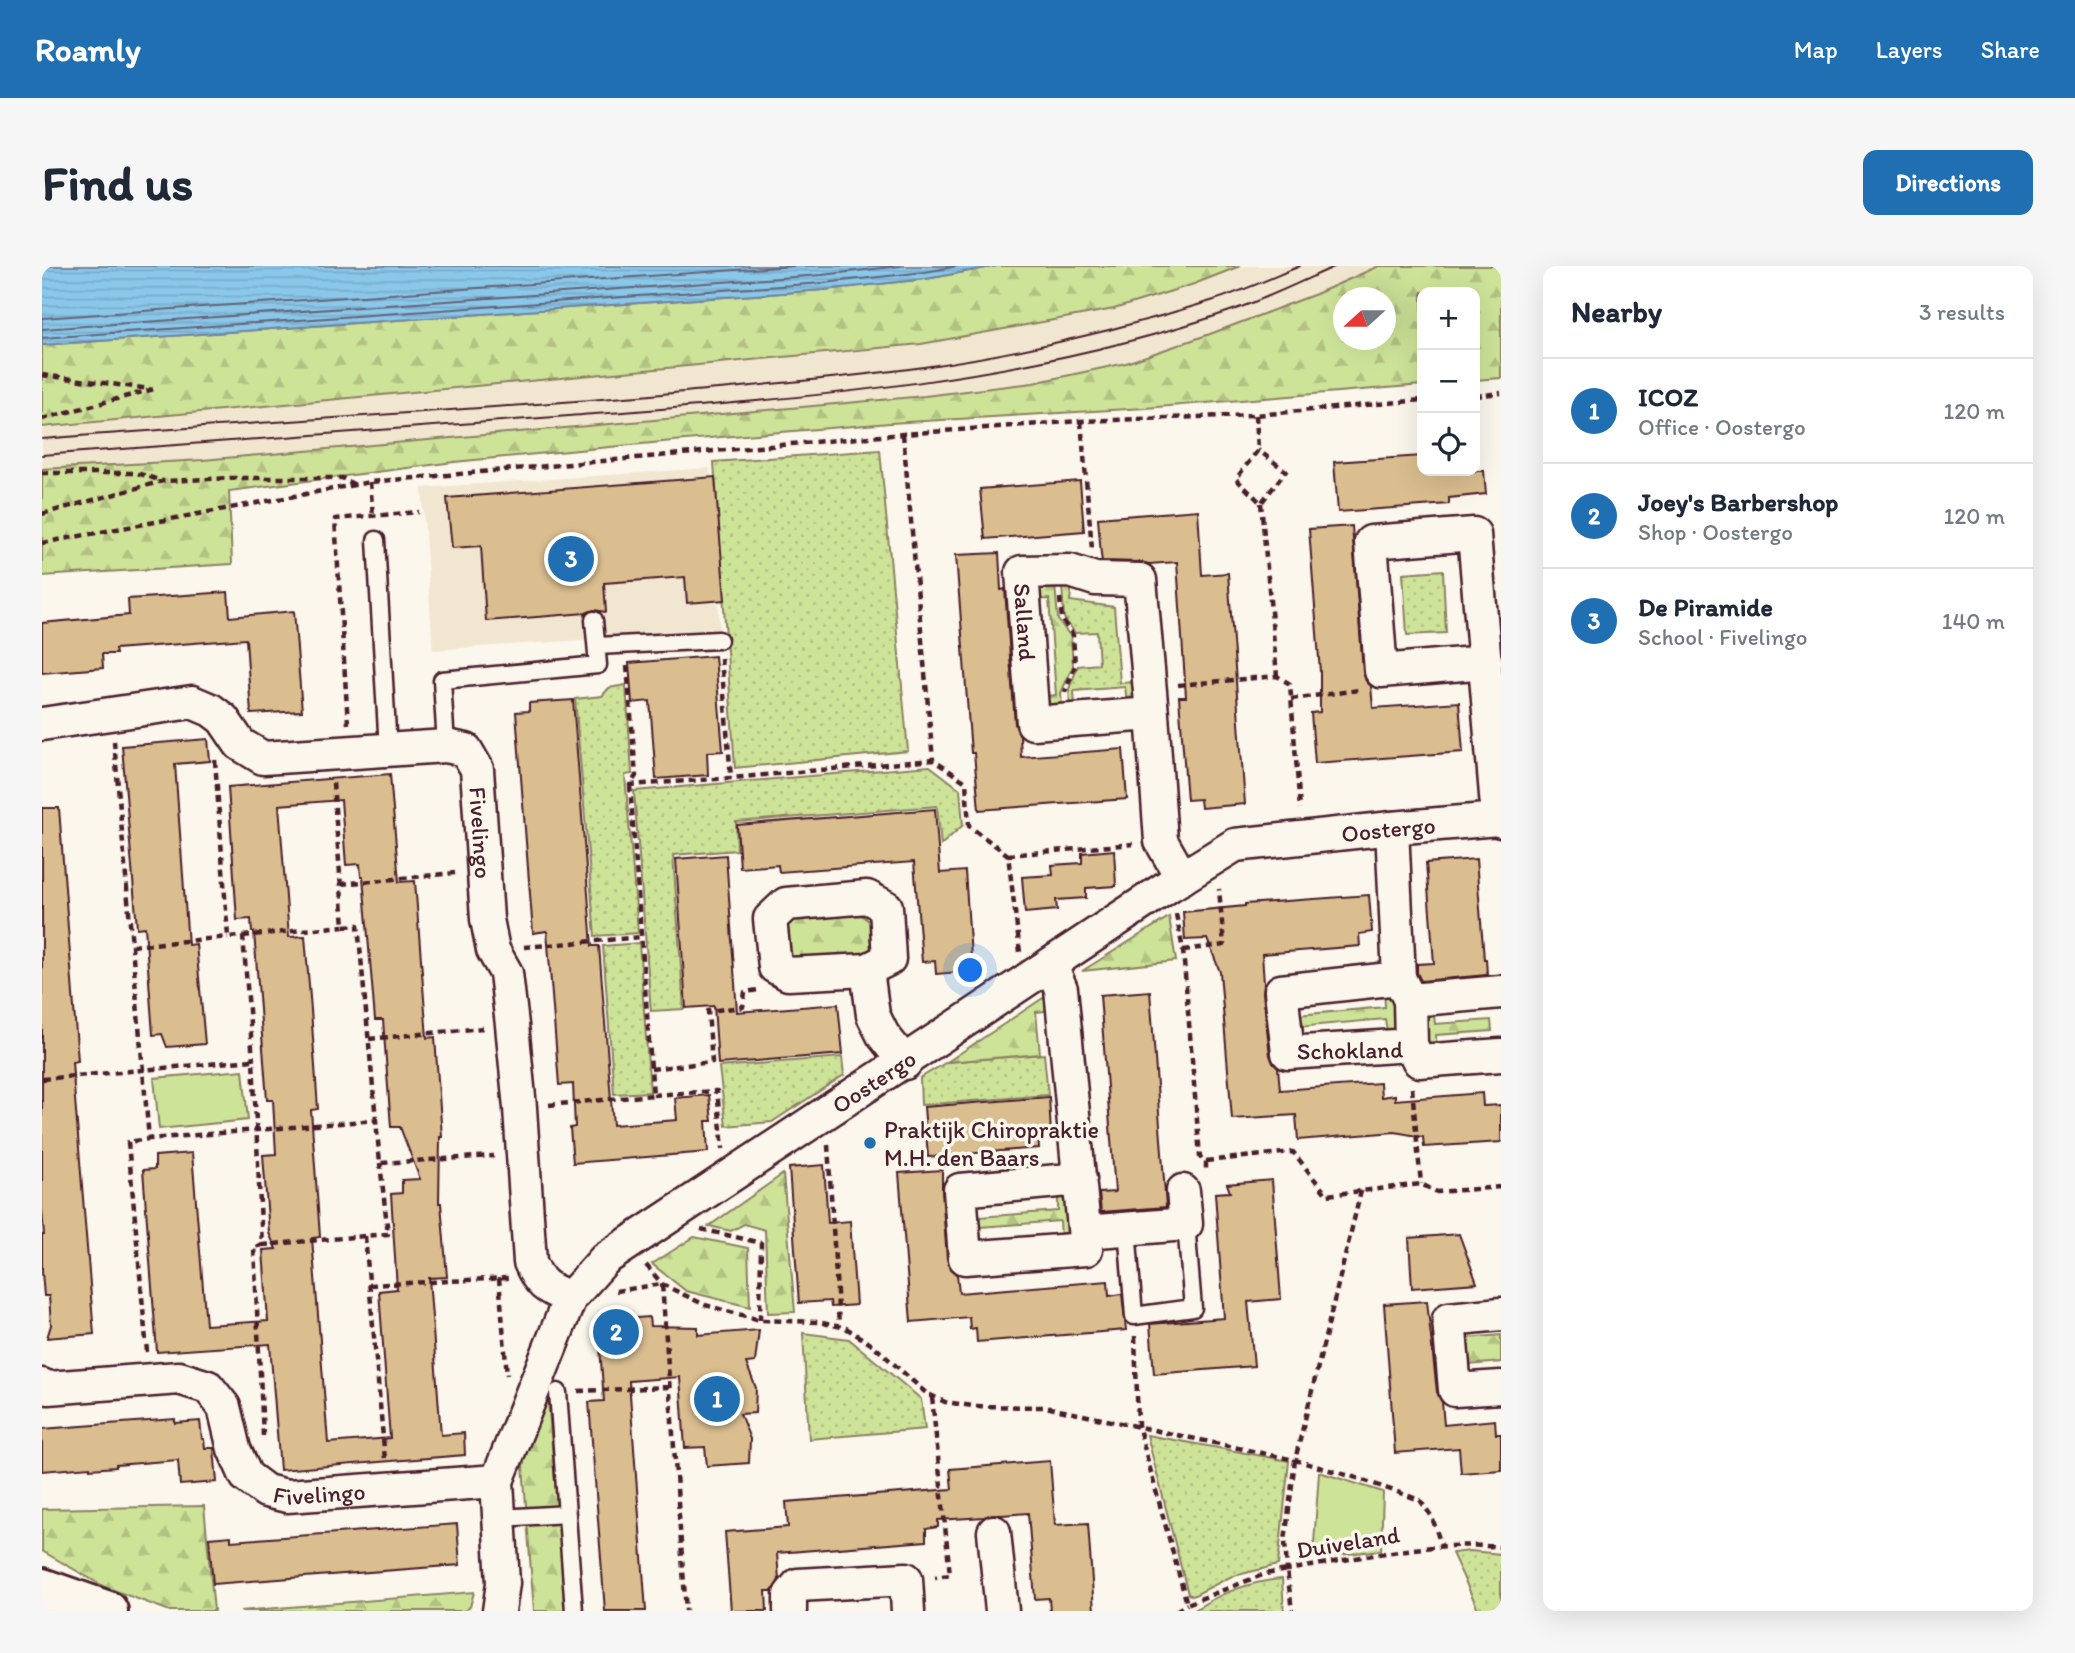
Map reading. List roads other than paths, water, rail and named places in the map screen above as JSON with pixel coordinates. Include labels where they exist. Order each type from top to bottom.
[{"type":"street","points":[[1486,662],[1381,671],[1371,542],[1474,534],[1486,662],[1500,820]]},
{"type":"street","name":"Salland","points":[[1151,701],[1068,720],[1033,723],[1022,572],[1070,571],[1095,579],[1140,580],[1151,701],[1161,841],[1176,881]]},
{"type":"street","points":[[42,724],[192,702],[211,710],[223,719],[240,744],[263,758],[446,746]]},
{"type":"street","name":"Fivelingo","points":[[446,746],[466,750],[477,769],[487,919],[493,950],[506,973],[512,1025],[530,1262],[545,1287],[570,1297]]},
{"type":"street","name":"Oostergo","points":[[499,1611],[503,1583],[497,1481],[570,1297],[606,1259],[1176,881],[1235,845],[1392,828],[1500,820]]},
{"type":"street","points":[[1392,828],[1405,989],[1415,1053]]},
{"type":"street","points":[[867,897],[886,907],[889,959],[867,970],[788,974],[775,967],[771,919],[786,904],[867,897]]},
{"type":"street","points":[[1051,965],[1061,989],[1080,1179],[1086,1249],[965,1258],[960,1190],[1080,1179]]},
{"type":"street","points":[[867,970],[873,1016],[883,1035],[905,1063]]},
{"type":"street","name":"Schokland","points":[[1501,992],[1405,989],[1282,990],[1288,1053],[1501,1055]]},
{"type":"street","points":[[1085,1232],[1186,1224],[1183,1191]]},
{"type":"street","points":[[1501,1314],[1449,1319],[1455,1390],[1501,1387]]},
{"type":"street","name":"Fivelingo","points":[[42,1385],[48,1388],[178,1378],[208,1387],[224,1407],[234,1449],[246,1476],[266,1491],[287,1496],[497,1481]]},
{"type":"street","points":[[994,1532],[1002,1611]]},
{"type":"street","points":[[790,1611],[790,1595],[797,1585],[906,1579],[908,1611]]},
{"type":"street","points":[[42,1587],[108,1611]]},
{"type":"lane","points":[[376,540],[388,750]]},
{"type":"lane","points":[[446,746],[442,680],[598,665],[594,620]]},
{"type":"lane","points":[[597,646],[719,640]]},
{"type":"lane","points":[[1128,1228],[1134,1316],[1193,1308],[1186,1224]]},
{"type":"lane","points":[[558,1392],[575,1611]]},
{"type":"lane","points":[[499,1518],[568,1514]]},
{"type":"water","points":[[42,266],[997,266],[926,279],[824,290],[42,345]]},
{"type":"tram line","points":[[42,439],[585,400],[793,382],[924,367],[1033,348],[1141,322],[1222,297],[1300,266]]},
{"type":"tram line","points":[[42,455],[737,403],[821,395],[988,372],[1152,335],[1233,310],[1336,266]]},
{"type":"place","name":"De Piramide","points":[[571,559]]},
{"type":"place","name":"Praktijk Chiropraktie M.H. den Baars","points":[[870,1143]]},
{"type":"place","name":"Joey's Barbershop","points":[[616,1332]]},
{"type":"place","name":"ICOZ","points":[[717,1399]]}]
